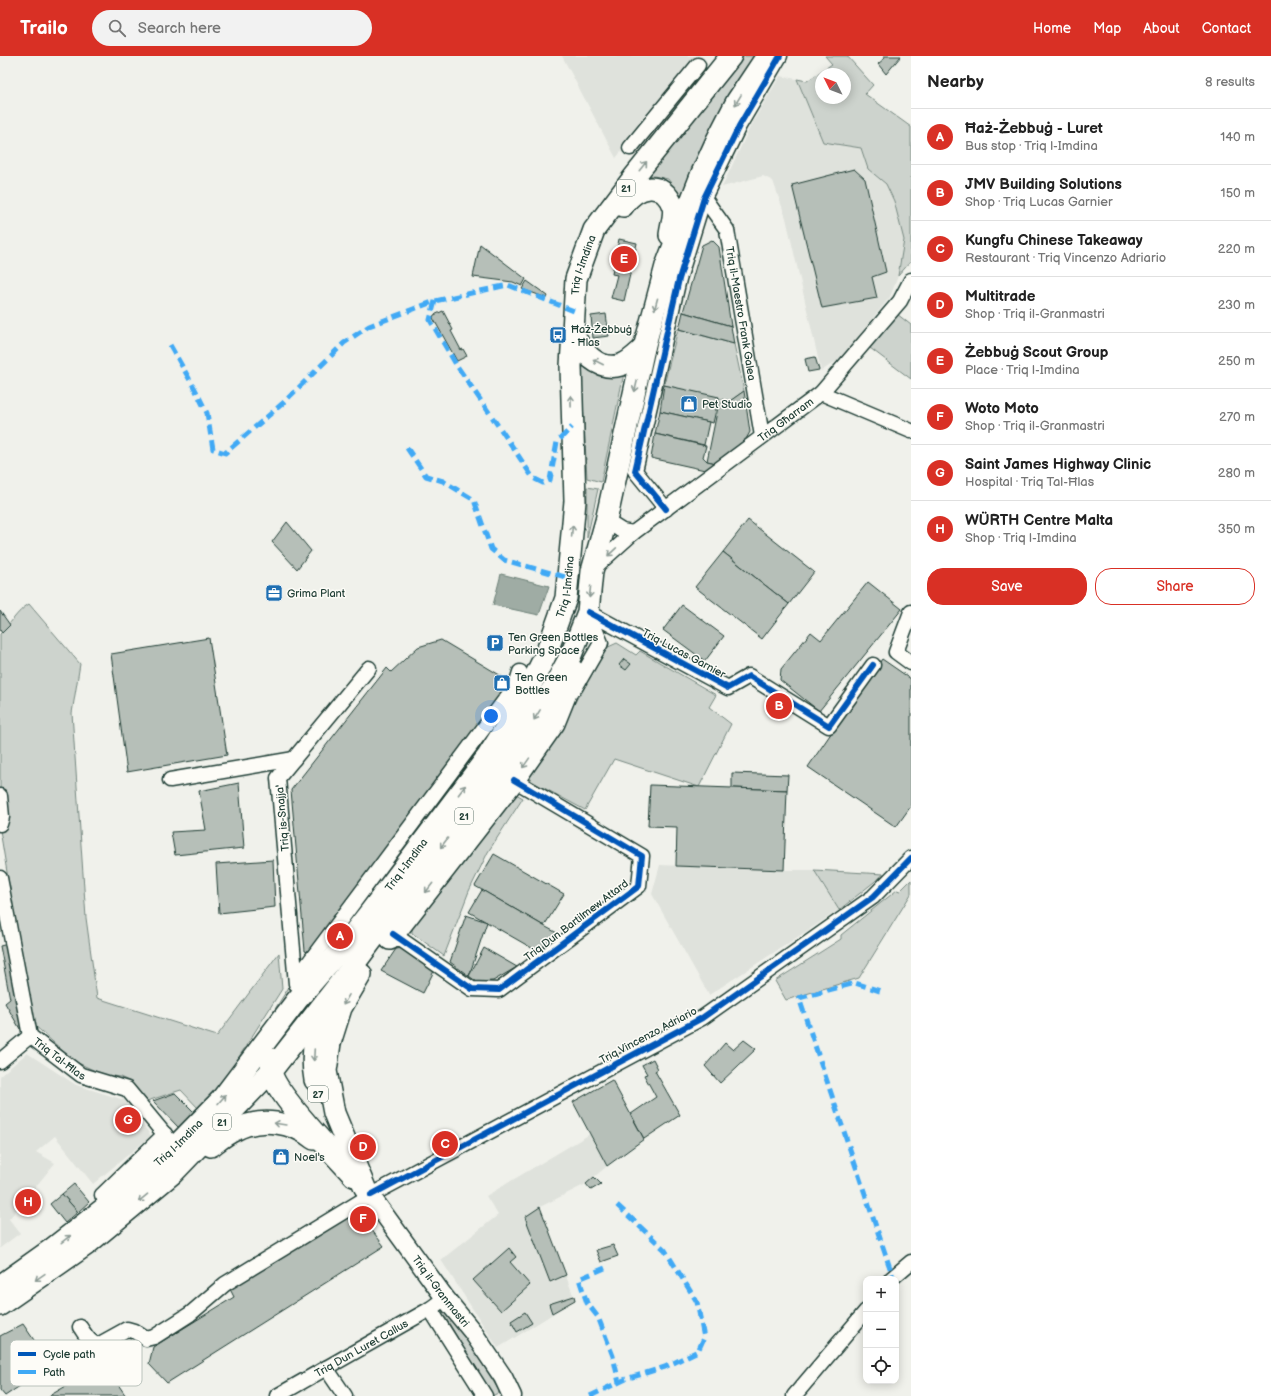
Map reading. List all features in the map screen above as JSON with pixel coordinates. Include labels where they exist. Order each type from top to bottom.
[{"type":"highway","name":"Triq l-Imdina","points":[[0,1286],[52,1249],[170,1140],[221,1100],[302,995],[371,911],[488,756],[522,700],[546,654],[566,598],[575,501],[570,366],[576,279],[594,230],[634,177],[731,56]]},
{"type":"highway","name":"Triq l-Imdina","points":[[0,1305],[86,1245],[173,1173],[272,1074],[501,767],[530,726],[556,684],[571,655],[584,622],[592,571],[606,521],[644,348],[666,266],[702,173],[717,140],[737,100],[767,56]]},
{"type":"highway","points":[[574,311],[598,248],[627,200],[641,189],[654,188],[668,196],[674,209],[666,266]]},
{"type":"highway","points":[[572,332],[579,346],[588,356],[606,366],[621,365],[630,360],[644,348]]},
{"type":"highway","points":[[368,1192],[334,1113],[326,1071],[330,1043],[341,1008],[359,977],[514,780],[554,723],[573,676],[584,622]]},
{"type":"highway","points":[[272,1074],[272,1057],[286,1030],[371,911]]},
{"type":"highway","name":"27","points":[[333,991],[316,1033],[313,1056],[314,1076],[323,1114],[327,1124],[368,1192]]},
{"type":"highway","name":"27","points":[[272,1074],[279,1087],[303,1119],[368,1192]]},
{"type":"highway","points":[[173,1173],[235,1130],[259,1123],[277,1123],[298,1128],[308,1134],[368,1192]]},
{"type":"main road","name":"Triq il-Granmastri","points":[[368,1192],[445,1298],[472,1331],[503,1377],[512,1396]]},
{"type":"street","points":[[666,509],[635,471],[679,279],[704,198],[739,126],[780,56]]},
{"type":"street","points":[[630,148],[694,61],[711,81]]},
{"type":"street","name":"Triq il-Maestro Frank Galea","points":[[704,198],[727,230],[762,436]]},
{"type":"street","name":"Triq Għarram","points":[[592,571],[633,533],[821,393],[906,302],[911,280]]},
{"type":"street","points":[[821,393],[911,431]]},
{"type":"street","points":[[606,521],[622,531],[633,533]]},
{"type":"street","points":[[911,612],[896,652],[911,663]]},
{"type":"street","name":"Triq Lucas Garnier","points":[[584,622],[728,688],[749,676],[829,726],[873,665]]},
{"type":"street","name":"Triq is-Snajja'","points":[[302,995],[278,778],[369,668]]},
{"type":"street","points":[[302,995],[304,969],[516,685],[520,672]]},
{"type":"street","points":[[500,706],[522,700]]},
{"type":"street","points":[[170,780],[294,759]]},
{"type":"street","name":"Triq Dun Bartilmew Attard","points":[[393,934],[472,989],[499,990],[639,886],[642,856],[514,780]]},
{"type":"street","points":[[0,796],[2,817],[0,824]]},
{"type":"street","name":"Triq Vincenzo Adriario","points":[[107,1340],[127,1329],[134,1331],[146,1339],[154,1337],[190,1314],[225,1284],[368,1192],[702,1018],[873,897],[911,858]]},
{"type":"street","name":"Triq Tal-Ħlas","points":[[0,878],[30,1036],[81,1075],[127,1089],[170,1140]]},
{"type":"street","points":[[0,1061],[30,1036]]},
{"type":"street","points":[[895,1276],[911,1262]]},
{"type":"street","name":"Triq Dun Luret Callus","points":[[277,1396],[430,1309],[445,1298]]},
{"type":"street","points":[[430,1309],[484,1396]]},
{"type":"street","points":[[794,1396],[865,1312]]},
{"type":"street","name":"Triq Vincenzo Adriario","points":[[80,1327],[89,1340]]},
{"type":"street","points":[[326,1368],[345,1396]]},
{"type":"shaded area","points":[[562,56],[698,56],[616,158]]},
{"type":"shaded area","points":[[744,56],[757,56],[682,199],[668,179],[649,175]]},
{"type":"shaded area","points":[[825,56],[847,56],[873,85],[865,94],[911,127],[911,261],[898,276],[904,240],[894,201],[886,184],[868,169],[861,148],[823,142],[797,79],[807,81],[815,76],[815,104],[851,104],[851,68],[826,68],[832,64]]},
{"type":"shaded area","points":[[780,76],[797,79],[823,142],[861,148],[868,169],[886,184],[894,201],[904,240],[898,276],[890,297],[840,359],[821,371],[786,218],[773,181],[763,176],[722,187],[751,125]]},
{"type":"shaded area","points":[[897,314],[911,325],[911,379],[870,348]]},
{"type":"shaded area","points":[[678,329],[734,344],[744,391],[730,401],[664,385]]},
{"type":"shaded area","points":[[581,365],[601,376],[612,376],[624,373],[601,482],[587,478]]},
{"type":"shaded area","points":[[587,487],[598,489],[587,538]]},
{"type":"shaded area","points":[[501,574],[549,586],[539,615],[493,605]]},
{"type":"shaded area","points":[[29,604],[80,664],[72,713],[86,918],[97,998],[217,1036],[279,953],[282,989],[218,1090],[199,1109],[181,1090],[147,1101],[131,1082],[120,1077],[104,1075],[74,1061],[32,1023],[0,830],[0,634],[21,610]]},
{"type":"shaded area","points":[[617,643],[636,655],[640,651],[716,695],[709,707],[731,724],[699,787],[614,759],[585,810],[531,781],[529,771],[574,704],[604,649]]},
{"type":"shaded area","points":[[516,794],[523,798],[488,852],[469,891],[444,956],[412,933],[412,924],[508,796]]},
{"type":"shaded area","points":[[660,865],[814,870],[839,910],[709,995],[652,894]]},
{"type":"shaded area","points":[[814,870],[884,874],[839,910]]},
{"type":"shaded area","points":[[911,880],[911,894],[859,978],[786,1000],[775,981],[841,939],[841,935],[897,890],[900,891]]},
{"type":"shaded area","points":[[289,987],[292,989],[293,1002],[256,1039]]},
{"type":"shaded area","points":[[27,1053],[76,1085],[124,1100],[152,1137],[141,1144],[93,1184],[55,1136],[36,1152],[55,1163],[9,1219],[20,1233],[0,1248],[0,1076]]},
{"type":"shaded area","points":[[590,1134],[607,1166],[586,1184],[540,1207],[575,1300],[498,1348],[441,1260],[498,1215],[486,1196]]},
{"type":"shaded area","points":[[444,1309],[449,1311],[500,1392],[492,1396],[446,1318],[442,1316],[441,1313]]},
{"type":"building","points":[[883,56],[901,56],[886,74],[878,64],[885,58]]},
{"type":"building","points":[[854,169],[865,179],[886,272],[872,277],[877,298],[822,308],[792,185]]},
{"type":"building","points":[[619,239],[637,243],[624,301],[611,298],[617,275],[612,274]]},
{"type":"building","points":[[712,240],[719,247],[731,326],[683,312],[702,245]]},
{"type":"building","points":[[480,244],[526,279],[522,286],[513,282],[473,277]]},
{"type":"building","points":[[527,281],[548,296],[547,298],[522,289]]},
{"type":"building","points":[[443,311],[461,350],[463,349],[467,356],[457,361],[433,318],[434,315]]},
{"type":"building","points":[[683,312],[731,326],[734,344],[679,329]]},
{"type":"building","points":[[606,314],[609,336],[593,338],[591,316]]},
{"type":"building","points":[[815,357],[819,370],[808,372],[805,359]]},
{"type":"building","name":"Pet Studio","points":[[664,385],[719,397],[713,423],[660,411]]},
{"type":"building","points":[[744,391],[750,432],[746,439],[716,463],[707,461],[719,402],[727,403]]},
{"type":"building","points":[[660,411],[709,422],[704,445],[655,434]]},
{"type":"building","points":[[655,434],[706,446],[703,457],[707,461],[716,463],[705,470],[651,458]]},
{"type":"building","points":[[748,520],[814,572],[789,604],[723,552]]},
{"type":"building","points":[[287,522],[311,551],[297,569],[272,542]]},
{"type":"building","points":[[723,552],[789,604],[762,639],[695,587]]},
{"type":"building","points":[[868,582],[902,609],[819,711],[780,680],[781,669],[811,632],[821,640]]},
{"type":"building","points":[[682,605],[724,636],[705,661],[663,630]]},
{"type":"building","points":[[0,611],[10,625],[2,633],[0,630]]},
{"type":"building","points":[[209,638],[227,755],[127,772],[111,654]]},
{"type":"building","points":[[441,640],[503,677],[505,689],[310,953],[305,951],[291,790],[387,668],[391,672],[418,647]]},
{"type":"building","points":[[624,659],[631,664],[626,670],[619,665]]},
{"type":"building","points":[[882,659],[911,679],[911,806],[896,827],[808,767]]},
{"type":"building","points":[[732,773],[788,775],[787,790],[732,788]]},
{"type":"building","points":[[239,783],[244,848],[175,855],[171,832],[206,830],[199,791]]},
{"type":"building","points":[[650,785],[787,790],[784,870],[676,866],[677,827],[648,826]]},
{"type":"building","points":[[494,854],[564,894],[544,926],[475,886]]},
{"type":"building","points":[[273,860],[275,907],[219,913],[216,864]]},
{"type":"building","points":[[482,890],[559,934],[537,951],[469,912]]},
{"type":"building","points":[[466,915],[487,922],[469,976],[450,962]]},
{"type":"building","points":[[8,944],[22,1027],[20,1029],[5,1003],[10,999],[0,946]]},
{"type":"building","points":[[403,948],[434,971],[423,993],[381,971],[396,949]]},
{"type":"building","points":[[484,948],[517,967],[493,981],[477,982],[469,976]]},
{"type":"building","points":[[744,1040],[756,1049],[720,1083],[705,1066],[725,1043],[733,1050]]},
{"type":"building","points":[[653,1059],[658,1069],[655,1071],[680,1115],[644,1139],[631,1114],[656,1097],[644,1075],[647,1074],[642,1065]]},
{"type":"building","points":[[612,1080],[644,1139],[607,1166],[573,1102]]},
{"type":"building","points":[[175,1093],[195,1113],[179,1128],[153,1101]]},
{"type":"building","points":[[594,1177],[601,1184],[591,1190],[586,1184]]},
{"type":"building","points":[[74,1184],[89,1202],[78,1212],[62,1194]]},
{"type":"building","points":[[62,1194],[78,1212],[65,1223],[50,1204]]},
{"type":"building","points":[[354,1207],[384,1246],[167,1383],[149,1364],[153,1347],[234,1297],[229,1287]]},
{"type":"building","points":[[540,1207],[566,1275],[550,1282],[525,1217]]},
{"type":"building","points":[[613,1245],[618,1256],[601,1262],[596,1250]]},
{"type":"building","points":[[509,1248],[516,1257],[510,1262],[530,1285],[501,1311],[473,1280]]},
{"type":"building","points":[[574,1296],[575,1300],[552,1313],[549,1304]]},
{"type":"building","points":[[525,1312],[532,1323],[517,1332],[511,1321]]},
{"type":"building","points":[[23,1324],[34,1340],[10,1340],[10,1386],[20,1386],[5,1396],[0,1390],[0,1336]]},
{"type":"building","points":[[66,1386],[119,1386],[126,1396],[49,1396]]},
{"type":"marked path","points":[[170,345],[207,413],[213,449],[225,453],[282,404],[344,343],[369,326],[435,301],[508,285],[574,311]]},
{"type":"marked path","points":[[435,301],[430,320],[457,366],[533,478],[543,483],[550,480],[557,442],[572,427]]},
{"type":"marked path","points":[[407,448],[426,476],[443,481],[474,500],[491,549],[504,560],[569,578]]},
{"type":"marked path","points":[[880,991],[855,983],[799,998],[893,1276]]},
{"type":"marked path","points":[[590,1396],[626,1379],[665,1367],[698,1351],[704,1338],[697,1302],[665,1250],[617,1205]]},
{"type":"marked path","points":[[605,1268],[579,1279],[587,1303],[598,1317],[613,1356],[619,1383]]},
{"type":"cycle path","points":[[666,509],[635,471],[679,279],[704,198],[739,126],[780,56]]},
{"type":"cycle path","points":[[588,612],[728,688],[749,676],[829,726],[873,665]]},
{"type":"cycle path","points":[[393,934],[472,989],[499,990],[639,886],[642,856],[514,780]]},
{"type":"cycle path","points":[[371,1195],[702,1018],[873,897],[911,858]]},
{"type":"place","name":"Żebbuġ Scout Group","points":[[624,259]]},
{"type":"place","name":"Ħaż-Żebbuġ - Ħlas","points":[[558,335]]},
{"type":"place","name":"Pet Studio","points":[[689,404]]},
{"type":"place","name":"Grima Plant","points":[[274,593]]},
{"type":"place","name":"Ten Green Bottles Parking Space","points":[[495,643]]},
{"type":"place","name":"Ten Green Bottles","points":[[502,683]]},
{"type":"place","name":"JMV Building Solutions","points":[[779,706]]},
{"type":"place","name":"Ħaż-Żebbuġ - Luret","points":[[340,936]]},
{"type":"place","name":"Saint James Highway Clinic","points":[[128,1120]]},
{"type":"place","name":"Kungfu Chinese Takeaway","points":[[445,1144]]},
{"type":"place","name":"Multitrade","points":[[363,1147]]},
{"type":"place","name":"Noel's","points":[[281,1157]]},
{"type":"place","name":"WÜRTH Centre Malta","points":[[28,1202]]},
{"type":"place","name":"Woto Moto","points":[[363,1219]]}]
